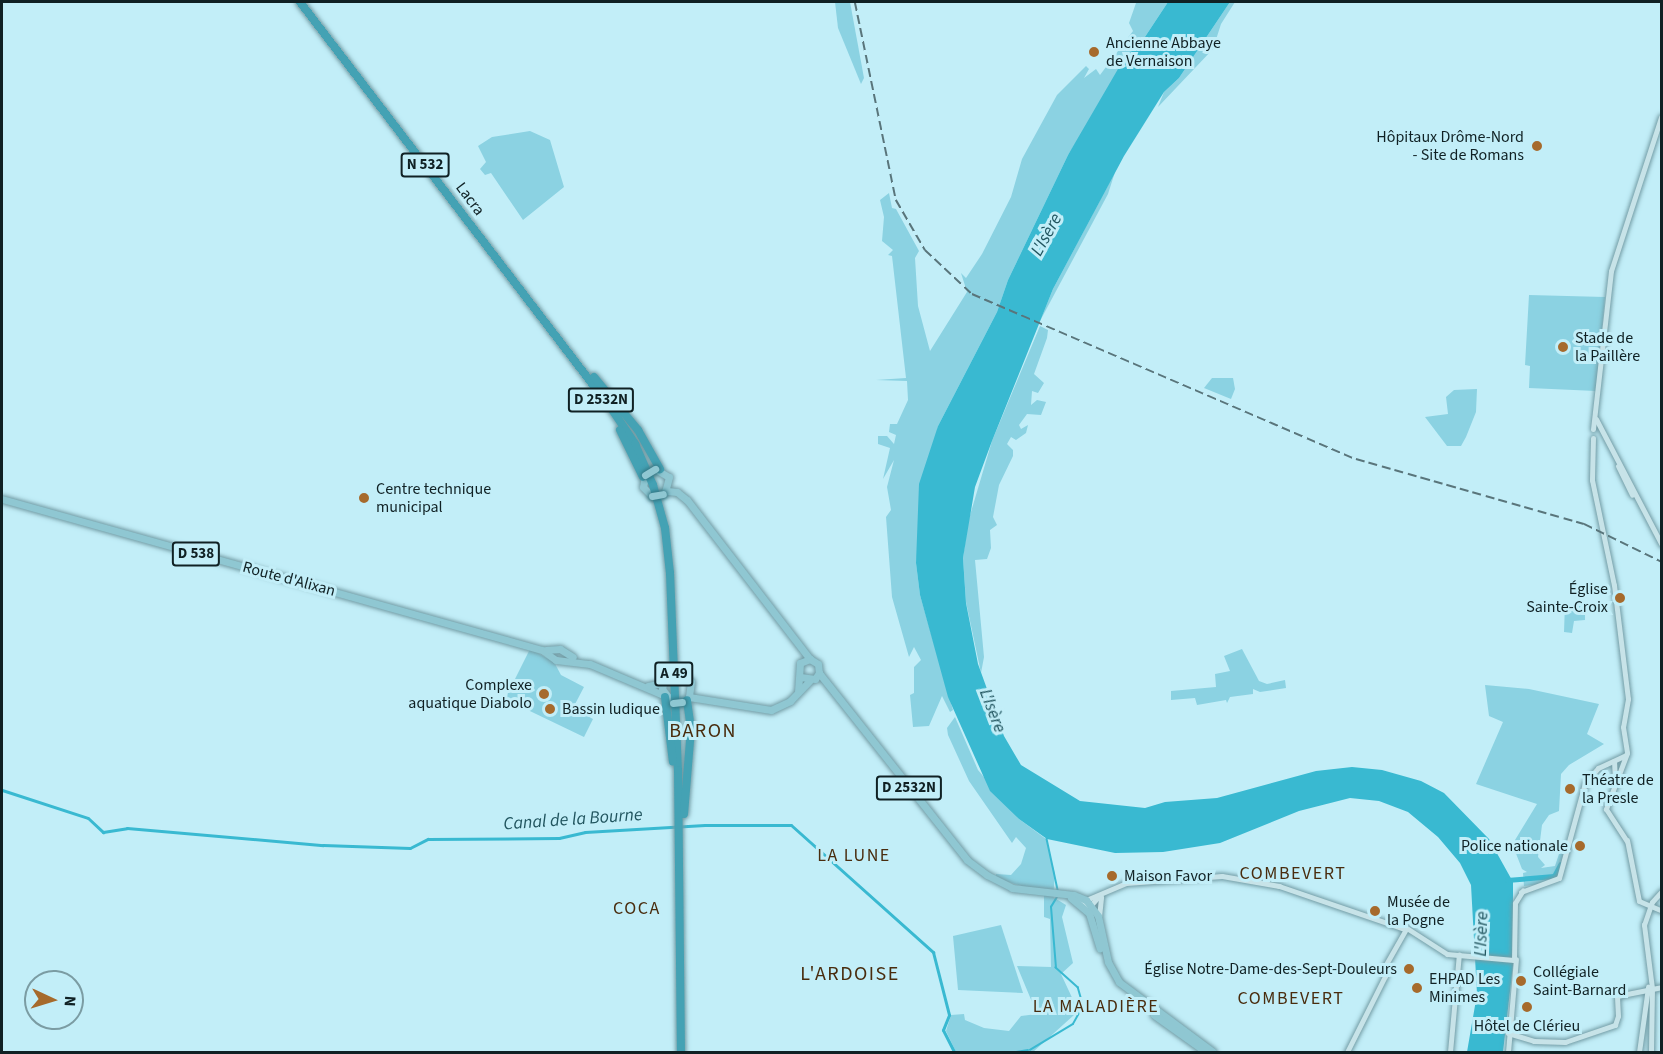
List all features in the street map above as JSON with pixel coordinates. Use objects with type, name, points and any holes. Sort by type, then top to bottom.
[{"type":"highway","name":"Lacra","points":[[300,2],[550,329]]},
{"type":"highway","name":"N 532","points":[[304,2],[570,349]]},
{"type":"highway","name":"D 2532N","points":[[550,329],[613,417],[644,476]]},
{"type":"highway","name":"A 49","points":[[550,329],[628,433],[647,468],[661,510],[670,562],[679,808],[683,1053]]},
{"type":"highway","name":"D 2532N","points":[[570,349],[634,425],[657,469]]},
{"type":"highway","name":"A 49","points":[[570,349],[637,440],[657,484],[667,518],[675,587],[683,832],[683,1053]]},
{"type":"highway","points":[[667,698],[679,808]]},
{"type":"highway","points":[[683,832],[691,729],[686,699]]},
{"type":"main road","points":[[1661,116],[1638,180],[1609,282],[1596,428],[1599,439],[1611,451],[1662,545]]},
{"type":"main road","points":[[1618,246],[1661,116]]},
{"type":"main road","points":[[1596,428],[1605,430],[1592,447],[1592,480],[1614,590],[1627,690],[1623,727],[1627,753],[1617,765],[1609,801],[1609,815],[1627,841],[1642,901],[1651,908],[1662,911]]},
{"type":"main road","points":[[708,527],[680,494],[665,493],[652,496],[644,489],[644,476],[657,469],[685,495],[810,659],[818,664],[819,673],[787,704],[768,711],[717,699],[667,698],[662,683],[672,673],[681,673],[692,686],[717,699]]},
{"type":"main road","points":[[665,493],[670,483]]},
{"type":"main road","name":"Route d'Alixan","points":[[2,499],[597,666],[667,698]]},
{"type":"main road","points":[[778,618],[800,653],[798,692]]},
{"type":"main road","name":"Route d'Alixan","points":[[563,656],[641,685],[654,687],[662,683]]},
{"type":"main road","points":[[801,662],[810,659]]},
{"type":"main road","name":"D 2532N","points":[[819,673],[967,860],[1000,883],[1088,903]]},
{"type":"main road","points":[[800,676],[811,681]]},
{"type":"main road","name":"D 2532N","points":[[811,681],[844,705]]},
{"type":"main road","points":[[686,699],[692,686]]},
{"type":"main road","points":[[1508,1052],[1515,961],[1516,899],[1526,889],[1560,875],[1585,783],[1600,767],[1617,765]]},
{"type":"main road","points":[[1088,903],[1114,886],[1222,876],[1279,886],[1375,916],[1445,953],[1515,961]]},
{"type":"main road","points":[[1088,903],[1114,886]]},
{"type":"main road","points":[[1651,1053],[1649,988],[1641,924],[1660,892]]},
{"type":"main road","points":[[1102,893],[1099,919],[1108,962],[1119,982],[1213,1053]]},
{"type":"main road","name":"D 2532N","points":[[1060,895],[1088,903]]},
{"type":"main road","points":[[1075,900],[1091,917],[1114,982],[1206,1053]]},
{"type":"main road","points":[[1088,903],[1099,919]]},
{"type":"main road","points":[[1347,1053],[1404,930]]},
{"type":"main road","points":[[1449,1052],[1459,954]]},
{"type":"main road","points":[[1509,1036],[1558,1044],[1615,1025],[1618,1016],[1617,996],[1662,987]]},
{"type":"main road","points":[[1639,1053],[1649,988]]},
{"type":"shaded area","points":[[835,2],[850,2],[864,78],[861,84],[838,28]]},
{"type":"shaded area","points":[[1168,2],[1137,49],[1127,53],[1131,56],[1068,155],[1008,280],[997,312],[938,426],[916,563],[920,595],[953,710],[950,712],[942,696],[929,726],[913,727],[910,695],[914,693],[914,667],[921,660],[914,647],[909,657],[892,597],[886,517],[891,510],[887,487],[894,460],[883,479],[890,448],[878,444],[878,436],[887,436],[894,444],[896,435],[889,432],[890,424],[897,424],[908,400],[907,381],[876,380],[906,378],[892,256],[888,255],[893,250],[882,241],[884,217],[880,200],[889,193],[892,208],[896,209],[919,251],[915,258],[918,306],[930,351],[967,292],[961,273],[966,278],[982,254],[1011,197],[1022,159],[1057,95],[1086,66],[1089,69],[1084,78],[1096,69],[1100,75],[1133,31],[1129,23],[1136,3]]},
{"type":"shaded area","points":[[1230,2],[1235,2],[1221,24],[1213,49],[1158,107],[1164,92],[1179,78]]},
{"type":"shaded area","points":[[530,131],[550,140],[564,187],[523,220],[491,173],[485,175],[480,169],[486,162],[478,146],[492,137]]},
{"type":"shaded area","points":[[1115,172],[1108,194],[1040,321],[1053,289]]},
{"type":"shaded area","name":"Stade de la Paillère","points":[[1529,295],[1605,297],[1596,391],[1529,388],[1530,366],[1525,365]]},
{"type":"shaded area","points":[[1040,326],[1048,330],[1047,338],[1034,374],[1044,383],[1038,393],[1032,391],[1031,405],[1037,400],[1046,402],[1041,415],[1027,414],[1019,425],[1021,429],[1028,425],[1026,433],[1016,440],[1011,437],[1007,444],[1013,450],[1013,456],[999,485],[993,517],[997,525],[990,530],[991,548],[987,559],[975,560],[984,657],[981,673],[966,602],[963,558],[968,522],[992,441]]},
{"type":"shaded area","points":[[1212,378],[1233,378],[1235,389],[1231,399],[1204,388]]},
{"type":"shaded area","points":[[1477,389],[1476,412],[1466,437],[1461,446],[1447,446],[1425,417],[1448,414],[1446,397],[1454,390]]},
{"type":"shaded area","points":[[1565,603],[1585,607],[1585,620],[1574,621],[1572,633],[1564,632]]},
{"type":"shaded area","name":"Complexe aquatique Diabolo","points":[[530,649],[554,662],[561,675],[584,687],[573,708],[593,719],[584,737],[505,699]]},
{"type":"shaded area","points":[[1242,649],[1259,681],[1267,684],[1285,680],[1286,688],[1260,692],[1253,689],[1253,694],[1230,697],[1227,703],[1226,700],[1197,705],[1195,698],[1171,700],[1171,691],[1216,687],[1215,674],[1230,671],[1224,656]]},
{"type":"shaded area","points":[[1485,685],[1529,689],[1599,704],[1587,734],[1604,744],[1569,765],[1561,774],[1559,811],[1549,815],[1542,825],[1538,857],[1545,865],[1541,868],[1555,866],[1560,851],[1566,853],[1557,877],[1541,884],[1524,886],[1523,873],[1527,872],[1522,869],[1515,851],[1515,840],[1537,804],[1476,784],[1503,722],[1489,716]]},
{"type":"shaded area","points":[[955,717],[978,770],[1019,819],[1046,839],[1055,874],[1053,897],[1066,905],[1062,917],[1073,963],[1061,974],[1075,1004],[1074,1015],[1033,1052],[956,1052],[946,1031],[951,1015],[964,1014],[965,1020],[984,1028],[1009,1031],[1021,1016],[1037,1014],[1017,966],[1051,967],[1050,919],[1044,917],[1044,893],[996,878],[996,874],[1011,875],[1021,864],[1026,848],[1016,837],[1012,843],[969,781],[948,735],[947,728]]},
{"type":"shaded area","points":[[1001,925],[1023,993],[958,990],[953,936]]},
{"type":"water","name":"L'Isère","points":[[1168,2],[1230,2],[1179,78],[1164,92],[1124,156],[1053,289],[992,441],[975,487],[963,558],[966,603],[978,664],[1004,736],[1021,765],[1080,801],[1145,808],[1165,802],[1217,798],[1316,771],[1352,767],[1382,770],[1421,781],[1444,793],[1489,839],[1513,882],[1513,965],[1503,1052],[1467,1052],[1477,994],[1471,885],[1460,863],[1438,837],[1408,812],[1379,801],[1350,798],[1299,811],[1220,843],[1163,852],[1115,853],[1047,839],[1019,819],[990,791],[948,697],[920,595],[916,563],[919,484],[938,426],[997,312],[1008,280],[1068,155],[1118,69],[1130,56],[1127,53],[1137,49]]},
{"type":"waterway","name":"Canal de la Bourne","points":[[2,790],[88,818],[103,832],[127,828],[323,845],[410,848],[428,839],[559,838],[585,832],[705,825],[791,825],[933,952],[949,1015],[943,1030],[954,1052]]},
{"type":"waterway","points":[[1047,839],[1058,890]]},
{"type":"waterway","points":[[1507,880],[1554,876],[1560,865]]},
{"type":"waterway","points":[[1030,1050],[1073,1024],[1083,1006],[1078,988],[1056,968],[1051,907],[1057,897]]},
{"type":"waterway","points":[[1016,1052],[1028,1050]]},
{"type":"railway","points":[[855,2],[896,200],[925,250],[972,294],[1356,459],[1584,524],[1662,562]]},
{"type":"place","name":"Ancienne Abbaye de Vernaison","points":[[1094,52]]},
{"type":"place","name":"Hôpitaux Drôme-Nord - Site de Romans","points":[[1537,146]]},
{"type":"place","name":"Stade de la Paillère","points":[[1563,347]]},
{"type":"place","name":"Centre technique municipal","points":[[364,498]]},
{"type":"place","name":"Église Sainte-Croix","points":[[1620,598]]},
{"type":"place","name":"Complexe aquatique Diabolo","points":[[544,694]]},
{"type":"place","name":"Bassin ludique","points":[[550,709]]},
{"type":"place","name":"Théatre de la Presle","points":[[1570,789]]},
{"type":"place","name":"Police nationale","points":[[1580,846]]},
{"type":"place","name":"Maison Favor","points":[[1112,876]]},
{"type":"place","name":"Musée de la Pogne","points":[[1375,911]]},
{"type":"place","name":"Église Notre-Dame-des-Sept-Douleurs","points":[[1409,969]]},
{"type":"place","name":"Collégiale Saint-Barnard","points":[[1521,981]]},
{"type":"place","name":"EHPAD Les Minimes","points":[[1417,988]]},
{"type":"place","name":"Hôtel de Clérieu","points":[[1527,1007]]},
{"type":"district","name":"BARON","points":[[703,731]]},
{"type":"district","name":"LA LUNE","points":[[854,856]]},
{"type":"district","name":"COMBEVERT","points":[[1293,874]]},
{"type":"district","name":"COCA","points":[[637,909]]},
{"type":"district","name":"L'ARDOISE","points":[[850,974]]},
{"type":"district","name":"COMBEVERT","points":[[1291,999]]},
{"type":"district","name":"LA MALADIÈRE","points":[[1096,1007]]}]
